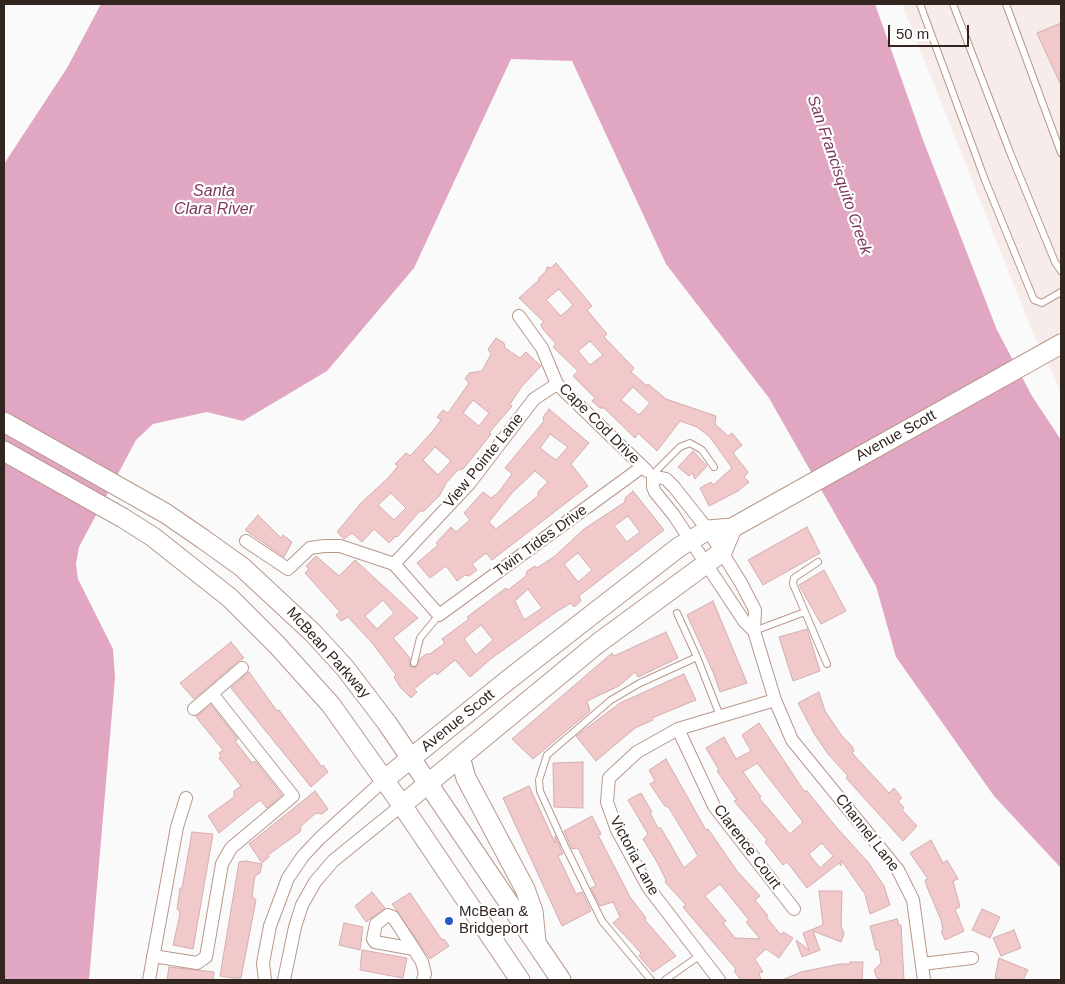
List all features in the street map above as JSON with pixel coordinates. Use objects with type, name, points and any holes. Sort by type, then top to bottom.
[{"type":"main road","name":"Avenue Scott","points":[[384,780],[584,620],[690,541],[708,530],[732,528],[1061,344]]},
{"type":"main road","name":"McBean Parkway","points":[[4,422],[135,496],[211,544],[278,598],[345,668],[372,702],[561,980]]},
{"type":"main road","points":[[4,451],[153,537],[230,598],[277,645],[330,705],[402,805],[520,980]]},
{"type":"main road","points":[[722,552],[732,528]]},
{"type":"main road","name":"Avenue Scott","points":[[402,805],[597,644],[722,552]]},
{"type":"main road","points":[[460,756],[466,778],[525,889],[533,911],[536,943]]},
{"type":"street","name":"Cape Cod Drive","points":[[519,316],[542,348],[557,384],[649,473],[668,481],[708,530],[755,610],[754,631]]},
{"type":"street","name":"View Pointe Lane","points":[[394,564],[469,484],[534,399],[557,384]]},
{"type":"street","name":"Cape Cod Drive","points":[[649,473],[655,492],[690,541]]},
{"type":"street","name":"Twin Tides Drive","points":[[439,615],[649,473]]},
{"type":"street","points":[[246,541],[288,570],[310,548],[324,546],[340,546],[394,564],[439,615]]},
{"type":"street","points":[[690,541],[744,621],[754,631]]},
{"type":"street","name":"Channel Lane","points":[[754,631],[775,700],[792,740],[898,870],[913,900],[924,980]]},
{"type":"street","points":[[194,709],[213,695],[242,668]]},
{"type":"street","points":[[153,956],[197,963],[206,957],[222,864],[231,848],[293,796],[213,695]]},
{"type":"street","name":"Victoria Lane","points":[[719,980],[648,887],[617,830],[608,802],[609,778],[637,752],[678,729],[775,700]]},
{"type":"street","name":"Clarence Court","points":[[678,729],[714,806],[794,909]]},
{"type":"street","name":"Avenue Scott","points":[[264,980],[263,963],[270,926],[288,878],[303,856],[320,838],[384,780]]},
{"type":"street","points":[[150,980],[177,827],[186,798]]},
{"type":"street","name":"Avenue Scott","points":[[283,980],[302,905],[315,882],[339,856],[402,805]]},
{"type":"street","points":[[414,949],[422,962],[423,980]]},
{"type":"street","points":[[922,964],[972,958]]},
{"type":"street","points":[[272,980],[283,980]]},
{"type":"lane","points":[[920,4],[985,180],[1034,300],[1042,303],[1061,292]]},
{"type":"lane","points":[[954,4],[1010,155],[1055,262],[1061,271]]},
{"type":"lane","points":[[1006,4],[1061,153]]},
{"type":"lane","points":[[649,473],[680,447],[690,443],[702,450],[714,467]]},
{"type":"lane","points":[[818,562],[794,578],[793,584],[828,664]]},
{"type":"lane","points":[[677,612],[720,716]]},
{"type":"lane","points":[[754,631],[805,612]]},
{"type":"lane","points":[[414,663],[420,638],[439,615]]},
{"type":"lane","points":[[651,980],[602,920],[540,792],[539,780],[547,755],[612,700],[640,683],[697,658]]},
{"type":"lane","points":[[665,980],[700,956]]},
{"type":"shaded area","points":[[902,4],[1061,4],[1061,392],[1032,331]]},
{"type":"water","name":"Santa Clara River","points":[[101,4],[875,4],[923,140],[997,330],[1032,396],[1061,440],[1061,868],[994,796],[896,657],[876,586],[769,398],[666,264],[572,61],[511,59],[414,268],[327,371],[243,421],[207,412],[153,424],[136,440],[79,547],[76,564],[78,579],[113,649],[115,678],[89,980],[4,980],[4,164],[67,68]]},
{"type":"building","points":[[1061,23],[1061,85],[1037,33]]},
{"type":"building","points":[[556,263],[592,306],[587,310],[607,334],[604,337],[634,368],[631,372],[666,399],[716,416],[715,424],[728,436],[732,433],[742,445],[733,453],[748,472],[744,477],[749,482],[738,491],[709,506],[700,488],[711,482],[713,485],[732,468],[710,437],[697,427],[680,421],[657,451],[638,433],[635,438],[604,408],[600,408],[592,401],[595,398],[573,376],[578,371],[553,347],[556,344],[542,328],[541,324],[544,322],[519,298],[539,280],[547,267],[551,268]],"holes":[[[559,289],[573,305],[561,316],[546,300]],[[590,341],[603,355],[590,365],[578,351]],[[633,387],[650,403],[639,415],[621,400]]]},
{"type":"building","points":[[496,338],[504,343],[505,348],[520,358],[526,352],[541,366],[522,386],[510,404],[512,406],[489,433],[491,434],[463,469],[458,470],[446,483],[440,495],[424,511],[420,511],[397,537],[389,543],[374,529],[362,542],[352,533],[344,539],[337,532],[361,503],[388,478],[398,466],[395,464],[406,453],[410,456],[432,432],[441,420],[437,417],[443,410],[448,413],[469,383],[465,379],[469,373],[482,371],[491,354],[488,349]],"holes":[[[473,400],[489,413],[479,426],[463,413]],[[435,447],[451,461],[438,475],[423,460]],[[391,493],[406,508],[394,520],[378,505]]]},
{"type":"building","points":[[549,409],[589,443],[571,464],[588,486],[492,560],[486,553],[472,564],[477,570],[469,576],[465,575],[457,581],[446,566],[430,578],[417,563],[438,545],[436,543],[451,527],[456,532],[470,520],[464,513],[483,492],[491,498],[498,493],[512,474],[505,468],[544,421],[543,417]],"holes":[[[550,434],[568,447],[556,460],[540,448]],[[535,471],[548,482],[538,492],[538,496],[496,529],[489,522],[512,493]]]},
{"type":"building","points":[[693,451],[707,466],[695,479],[692,473],[689,476],[678,467]]},
{"type":"building","points":[[633,491],[664,530],[579,596],[581,601],[574,607],[571,603],[556,612],[492,658],[470,677],[455,660],[437,675],[435,672],[414,689],[417,692],[411,698],[400,687],[394,677],[396,675],[373,644],[348,617],[341,621],[336,615],[340,612],[305,573],[309,569],[306,566],[316,556],[339,576],[355,560],[418,618],[393,638],[410,658],[410,666],[415,668],[420,659],[426,654],[430,654],[445,643],[442,639],[469,619],[467,617],[506,588],[508,590],[526,576],[527,571],[535,566],[537,568],[555,556],[584,529],[625,502],[625,498]],"holes":[[[628,516],[640,532],[627,542],[614,526]],[[578,553],[592,570],[578,582],[564,564]],[[528,589],[542,608],[524,620],[515,601]],[[383,600],[394,613],[377,629],[365,616]],[[481,625],[493,640],[476,655],[464,639]]]},
{"type":"building","points":[[258,515],[281,538],[283,535],[292,542],[284,557],[245,530]]},
{"type":"building","points":[[807,527],[820,553],[763,585],[748,560]]},
{"type":"building","points":[[824,570],[846,611],[821,624],[799,585]]},
{"type":"building","points":[[713,601],[747,683],[720,692],[687,615]]},
{"type":"building","points":[[807,629],[820,671],[793,681],[779,637]]},
{"type":"building","points":[[666,632],[678,658],[638,677],[635,672],[619,686],[587,701],[590,711],[533,759],[512,739],[612,653],[614,656]]},
{"type":"building","points":[[231,642],[244,658],[194,699],[180,683]]},
{"type":"building","points":[[249,672],[277,711],[279,710],[322,767],[323,765],[328,772],[311,787],[231,688]]},
{"type":"building","points":[[684,674],[696,700],[652,718],[653,720],[635,728],[596,761],[576,736],[620,703]]},
{"type":"building","points":[[819,692],[825,711],[842,736],[852,746],[854,751],[852,753],[889,793],[894,788],[902,798],[898,801],[904,808],[902,810],[917,826],[903,841],[846,778],[848,776],[828,754],[815,735],[798,703]]},
{"type":"building","points":[[211,705],[238,739],[235,741],[252,763],[255,761],[282,795],[267,808],[260,800],[219,833],[208,816],[234,797],[234,791],[241,786],[219,758],[221,756],[219,753],[223,750],[196,717]]},
{"type":"building","points":[[759,723],[804,791],[807,791],[868,862],[884,886],[890,905],[870,914],[865,894],[841,860],[841,866],[839,863],[807,888],[787,862],[783,865],[765,842],[767,840],[734,801],[737,800],[717,771],[719,770],[706,748],[724,737],[736,759],[751,751],[742,735]],"holes":[[[757,763],[803,822],[790,834],[759,798],[761,797],[743,772]],[[822,843],[833,856],[820,868],[809,854]]]},
{"type":"building","points":[[666,759],[706,830],[708,829],[737,871],[760,896],[755,900],[768,916],[766,917],[781,935],[783,932],[793,938],[779,958],[766,949],[755,959],[763,972],[759,973],[761,980],[741,980],[734,971],[736,969],[687,912],[683,907],[686,905],[665,882],[666,880],[657,862],[643,839],[648,834],[628,800],[641,793],[652,812],[650,813],[658,828],[661,828],[684,868],[698,856],[669,808],[664,805],[650,784],[655,781],[649,770]],"holes":[[[720,884],[749,920],[746,922],[760,939],[735,938],[723,923],[726,921],[705,896]]]},
{"type":"building","points":[[583,762],[583,808],[554,807],[553,763]]},
{"type":"building","points":[[529,786],[555,843],[555,836],[563,854],[558,856],[576,894],[582,892],[591,911],[562,926],[503,798]]},
{"type":"building","points":[[315,791],[328,809],[322,814],[316,813],[301,826],[300,832],[268,855],[269,857],[262,863],[249,844]]},
{"type":"building","points":[[592,816],[601,834],[598,835],[630,897],[646,918],[645,920],[676,956],[653,972],[639,956],[641,953],[613,923],[620,917],[613,902],[600,906],[591,888],[596,886],[578,848],[572,849],[564,831]]},
{"type":"building","points":[[192,832],[213,834],[193,949],[173,945],[180,914],[177,909],[180,888],[182,888]]},
{"type":"building","points":[[931,840],[943,863],[947,860],[958,879],[953,881],[960,907],[955,909],[964,931],[945,940],[941,931],[943,930],[941,920],[925,880],[928,879],[910,853]]},
{"type":"building","points":[[246,861],[262,864],[260,873],[255,876],[252,896],[256,900],[241,978],[220,976],[239,862]]},
{"type":"building","points":[[819,891],[842,891],[841,926],[844,934],[841,942],[813,931],[820,950],[802,957],[796,940],[809,950],[803,933],[823,925]]},
{"type":"building","points":[[372,892],[385,908],[366,922],[355,906]]},
{"type":"building","points":[[410,893],[442,940],[444,939],[449,946],[430,959],[392,904]]},
{"type":"building","points":[[982,909],[1000,917],[990,938],[972,930]]},
{"type":"building","points":[[897,919],[899,925],[901,925],[904,980],[884,980],[877,978],[874,970],[881,963],[879,950],[876,950],[870,926]]},
{"type":"building","points":[[344,923],[363,927],[360,950],[339,945]]},
{"type":"building","points":[[1014,930],[1021,948],[1001,956],[993,938]]},
{"type":"building","points":[[362,950],[407,958],[403,978],[360,970]]},
{"type":"building","points":[[999,958],[1028,970],[1023,980],[1001,980],[995,978]]},
{"type":"building","points":[[850,962],[863,962],[862,980],[782,980],[801,972],[840,964],[850,964]]},
{"type":"building","points":[[169,967],[214,972],[213,980],[167,980]]},
{"type":"place","name":"McBean & Bridgeport","points":[[449,921]]},
{"type":"water label","name":"San Francisquito Creek","points":[[839,175]]}]
